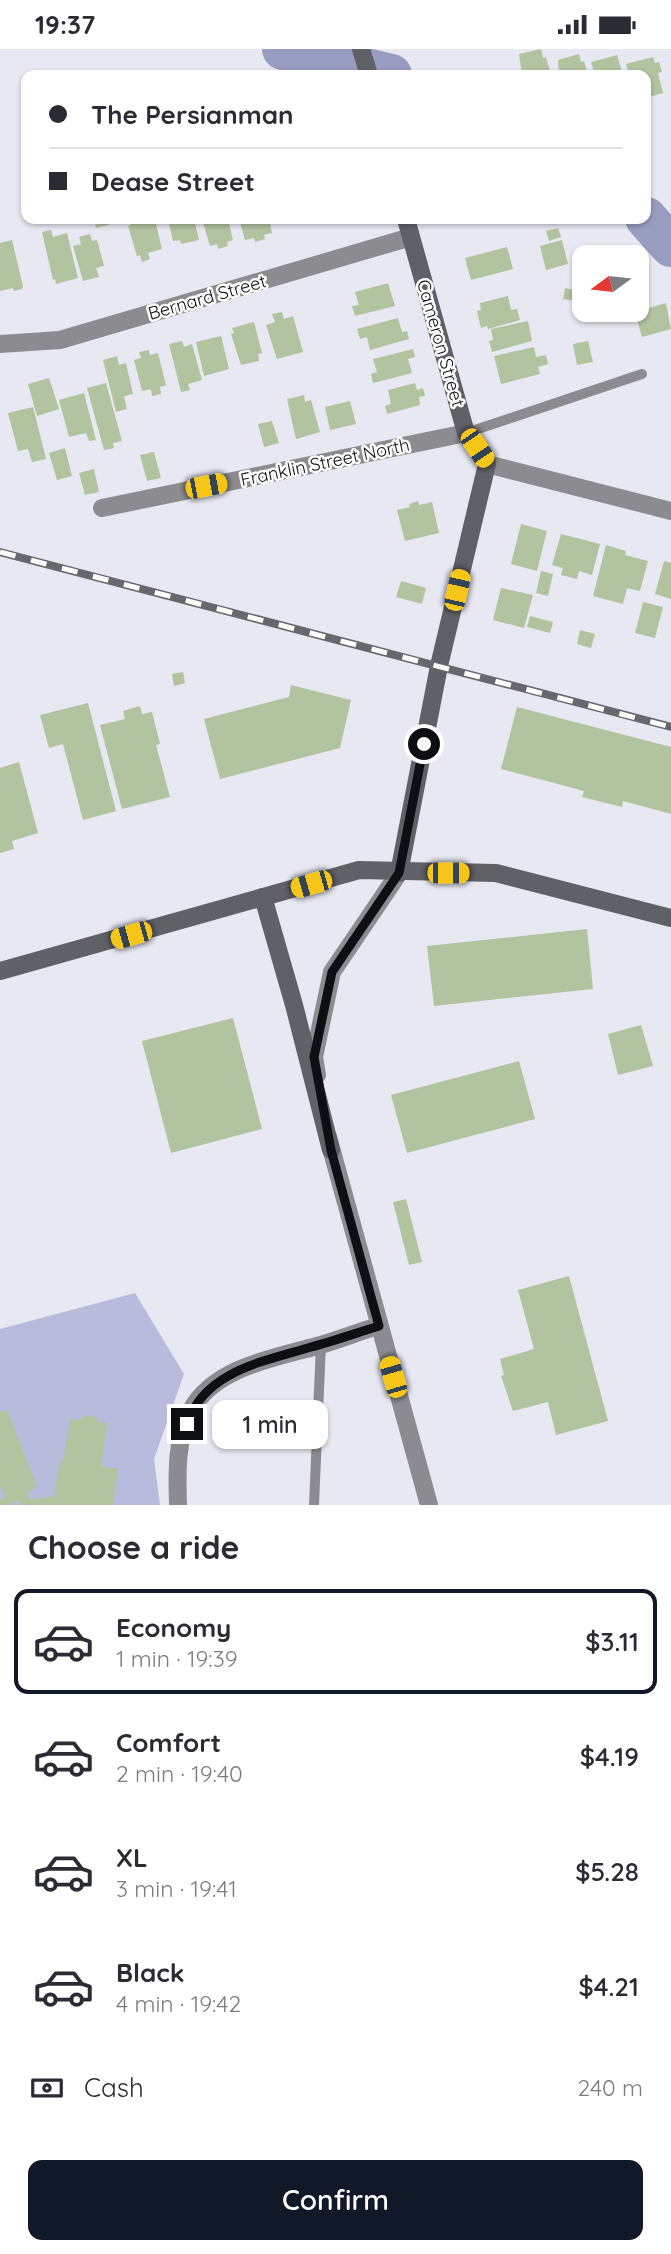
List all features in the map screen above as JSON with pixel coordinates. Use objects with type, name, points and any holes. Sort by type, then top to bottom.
[{"type":"main road","points":[[362,49],[368,70]]},
{"type":"main road","name":"Cameron Street","points":[[407,224],[466,433],[487,464]]},
{"type":"main road","points":[[399,873],[439,666],[487,464]]},
{"type":"main road","points":[[0,971],[359,870],[399,873],[496,873],[671,918]]},
{"type":"main road","points":[[263,897],[331,1150]]},
{"type":"street","name":"Bernard Street","points":[[0,344],[60,340],[411,237]]},
{"type":"street","name":"Franklin Street North","points":[[102,508],[466,433]]},
{"type":"street","points":[[487,464],[671,511]]},
{"type":"street","points":[[399,873],[332,972],[314,1057],[331,1150],[429,1505]]},
{"type":"street","points":[[178,1505],[177,1462],[183,1437],[191,1410],[205,1393],[223,1378],[246,1367],[379,1326]]},
{"type":"lane","points":[[466,433],[642,374]]},
{"type":"lane","points":[[314,1505],[321,1345]]},
{"type":"shaded area","points":[[135,1293],[184,1374],[154,1459],[160,1505],[0,1505],[0,1329]]},
{"type":"building","points":[[541,49],[550,70],[521,70],[519,54]]},
{"type":"building","points":[[579,54],[587,70],[559,70],[558,60]]},
{"type":"building","points":[[617,55],[622,70],[593,70],[591,62]]},
{"type":"building","points":[[653,57],[655,63],[659,62],[662,72],[658,73],[663,93],[651,96],[651,70],[628,70],[626,64]]},
{"type":"building","points":[[95,224],[111,224],[96,228]]},
{"type":"building","points":[[156,224],[162,249],[148,253],[150,259],[142,262],[140,255],[137,256],[128,226]]},
{"type":"building","points":[[169,224],[195,224],[199,240],[181,244],[180,240],[173,241]]},
{"type":"building","points":[[203,224],[229,224],[233,240],[227,242],[228,246],[218,249],[217,244],[210,246]]},
{"type":"building","points":[[240,224],[270,224],[272,233],[264,235],[265,239],[255,242],[254,238],[245,240]]},
{"type":"building","points":[[558,228],[561,237],[549,241],[546,231]]},
{"type":"building","points":[[51,230],[53,237],[67,233],[78,278],[56,284],[55,279],[53,280],[42,232]]},
{"type":"building","points":[[90,234],[92,241],[97,240],[104,266],[96,268],[99,277],[83,281],[73,246],[81,244],[79,237]]},
{"type":"building","points":[[12,240],[23,286],[22,289],[14,291],[13,288],[0,291],[0,243]]},
{"type":"building","points":[[562,240],[568,264],[546,270],[540,246]]},
{"type":"building","points":[[507,247],[513,269],[471,280],[465,258]]},
{"type":"building","points":[[388,283],[395,306],[355,316],[352,306],[359,305],[355,292]]},
{"type":"building","points":[[565,288],[572,290],[572,300],[563,299]]},
{"type":"building","points":[[508,296],[511,310],[517,309],[520,320],[488,329],[487,326],[481,328],[477,311],[481,310],[480,303]]},
{"type":"building","points":[[666,303],[671,329],[642,337],[638,322],[649,322],[649,308]]},
{"type":"building","points":[[282,312],[284,319],[293,316],[303,352],[277,359],[266,325],[275,322],[272,314]]},
{"type":"building","points":[[398,318],[402,332],[407,331],[409,339],[370,350],[367,337],[360,339],[357,329]]},
{"type":"building","points":[[528,321],[532,341],[492,352],[489,341],[493,340],[491,329]]},
{"type":"building","points":[[254,322],[262,353],[258,354],[259,361],[241,365],[231,334],[234,333],[232,328]]},
{"type":"building","points":[[221,336],[229,369],[204,376],[196,342]]},
{"type":"building","points":[[182,341],[184,347],[192,344],[202,380],[188,384],[190,390],[181,392],[169,344]]},
{"type":"building","points":[[588,341],[593,362],[577,365],[573,344]]},
{"type":"building","points":[[534,347],[536,357],[546,355],[548,364],[538,367],[540,374],[501,384],[494,356]]},
{"type":"building","points":[[413,349],[415,357],[408,359],[412,373],[373,383],[371,374],[377,372],[373,359]]},
{"type":"building","points":[[149,350],[150,355],[158,353],[166,385],[160,387],[161,394],[152,396],[151,389],[142,391],[134,360],[141,358],[139,352]]},
{"type":"building","points":[[117,356],[119,365],[126,363],[133,394],[124,396],[127,409],[116,412],[103,360]]},
{"type":"building","points":[[49,378],[59,409],[37,416],[28,384]]},
{"type":"building","points":[[106,383],[122,441],[113,443],[114,448],[104,450],[87,388]]},
{"type":"building","points":[[415,383],[417,390],[423,388],[425,396],[419,397],[420,405],[387,414],[385,406],[391,404],[388,390]]},
{"type":"building","points":[[84,393],[96,440],[89,441],[86,433],[69,437],[59,400]]},
{"type":"building","points":[[304,395],[305,402],[311,400],[320,432],[296,439],[287,399]]},
{"type":"building","points":[[350,401],[356,424],[330,430],[325,407]]},
{"type":"building","points":[[33,407],[46,459],[32,462],[28,449],[18,451],[8,413]]},
{"type":"building","points":[[272,421],[279,443],[264,447],[258,424]]},
{"type":"building","points":[[65,448],[72,476],[57,480],[49,453]]},
{"type":"building","points":[[154,452],[161,478],[147,481],[140,455]]},
{"type":"building","points":[[94,469],[99,492],[85,495],[79,473]]},
{"type":"building","points":[[418,501],[419,505],[432,502],[439,533],[405,541],[397,510],[410,507],[409,504]]},
{"type":"building","points":[[521,524],[547,531],[537,571],[511,564]]},
{"type":"building","points":[[561,534],[600,544],[592,575],[579,571],[577,579],[561,575],[563,568],[552,565]]},
{"type":"building","points":[[606,545],[626,551],[625,555],[648,561],[640,591],[627,588],[623,604],[593,596]]},
{"type":"building","points":[[664,561],[671,563],[671,599],[655,594]]},
{"type":"building","points":[[541,571],[553,574],[548,596],[536,593]]},
{"type":"building","points":[[401,581],[426,588],[422,604],[396,597]]},
{"type":"building","points":[[501,588],[533,595],[524,628],[493,620]]},
{"type":"building","points":[[643,602],[663,607],[655,638],[635,633]]},
{"type":"building","points":[[530,616],[553,622],[550,633],[527,627]]},
{"type":"building","points":[[580,630],[595,634],[591,648],[577,644]]},
{"type":"building","points":[[183,672],[185,683],[174,686],[172,674]]},
{"type":"building","points":[[291,685],[351,700],[340,748],[220,779],[204,719],[289,697]]},
{"type":"building","points":[[88,703],[116,811],[83,820],[63,744],[49,748],[40,715]]},
{"type":"building","points":[[140,706],[142,714],[152,712],[160,744],[156,745],[170,797],[122,809],[100,725],[125,719],[123,711]]},
{"type":"building","points":[[517,707],[671,747],[671,814],[623,801],[622,807],[582,797],[584,791],[501,769]]},
{"type":"building","points":[[19,762],[38,833],[12,841],[14,849],[0,853],[0,768]]},
{"type":"building","points":[[587,929],[593,989],[434,1006],[427,946]]},
{"type":"building","points":[[233,1018],[262,1129],[171,1153],[142,1041]]},
{"type":"building","points":[[641,1025],[653,1066],[618,1075],[608,1034]]},
{"type":"building","points":[[519,1061],[535,1119],[407,1153],[391,1095]]},
{"type":"building","points":[[406,1199],[422,1262],[409,1265],[393,1202]]},
{"type":"building","points":[[569,1276],[608,1421],[556,1435],[548,1402],[513,1411],[501,1376],[504,1375],[500,1359],[534,1349],[518,1290]]},
{"type":"building","points":[[7,1410],[37,1487],[27,1492],[31,1500],[54,1496],[70,1419],[79,1420],[85,1415],[107,1423],[101,1466],[118,1469],[113,1505],[20,1505],[19,1501],[0,1505],[0,1499],[5,1498],[0,1485],[0,1412]]},
{"type":"waterway","points":[[283,49],[370,70]]},
{"type":"waterway","points":[[651,224],[671,246]]},
{"type":"railway","points":[[0,552],[671,727]]},
{"type":"route","points":[[187,1424],[191,1410],[205,1393],[223,1378],[246,1367],[379,1326],[331,1150],[314,1057],[332,972],[399,873],[424,744]]}]
